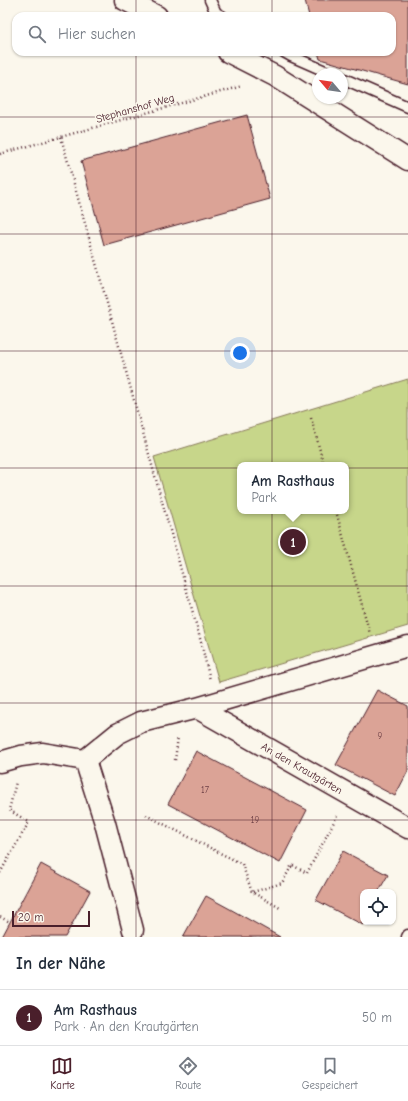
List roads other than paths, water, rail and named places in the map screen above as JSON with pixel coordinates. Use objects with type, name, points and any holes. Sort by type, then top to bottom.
[{"type":"street","points":[[125,0],[149,12]]},
{"type":"street","points":[[236,56],[275,76],[408,160]]},
{"type":"street","points":[[0,762],[21,756],[43,754],[85,760],[117,734],[141,722],[206,705],[408,646]]},
{"type":"street","name":"An den Krautgärten","points":[[206,705],[348,794],[408,828]]},
{"type":"street","points":[[85,760],[105,824],[134,930]]},
{"type":"lane","points":[[210,0],[216,12]]},
{"type":"lane","points":[[291,56],[318,68]]},
{"type":"lane","points":[[348,81],[408,107]]},
{"type":"place","name":"Am Rasthaus","points":[[293,542]]}]
